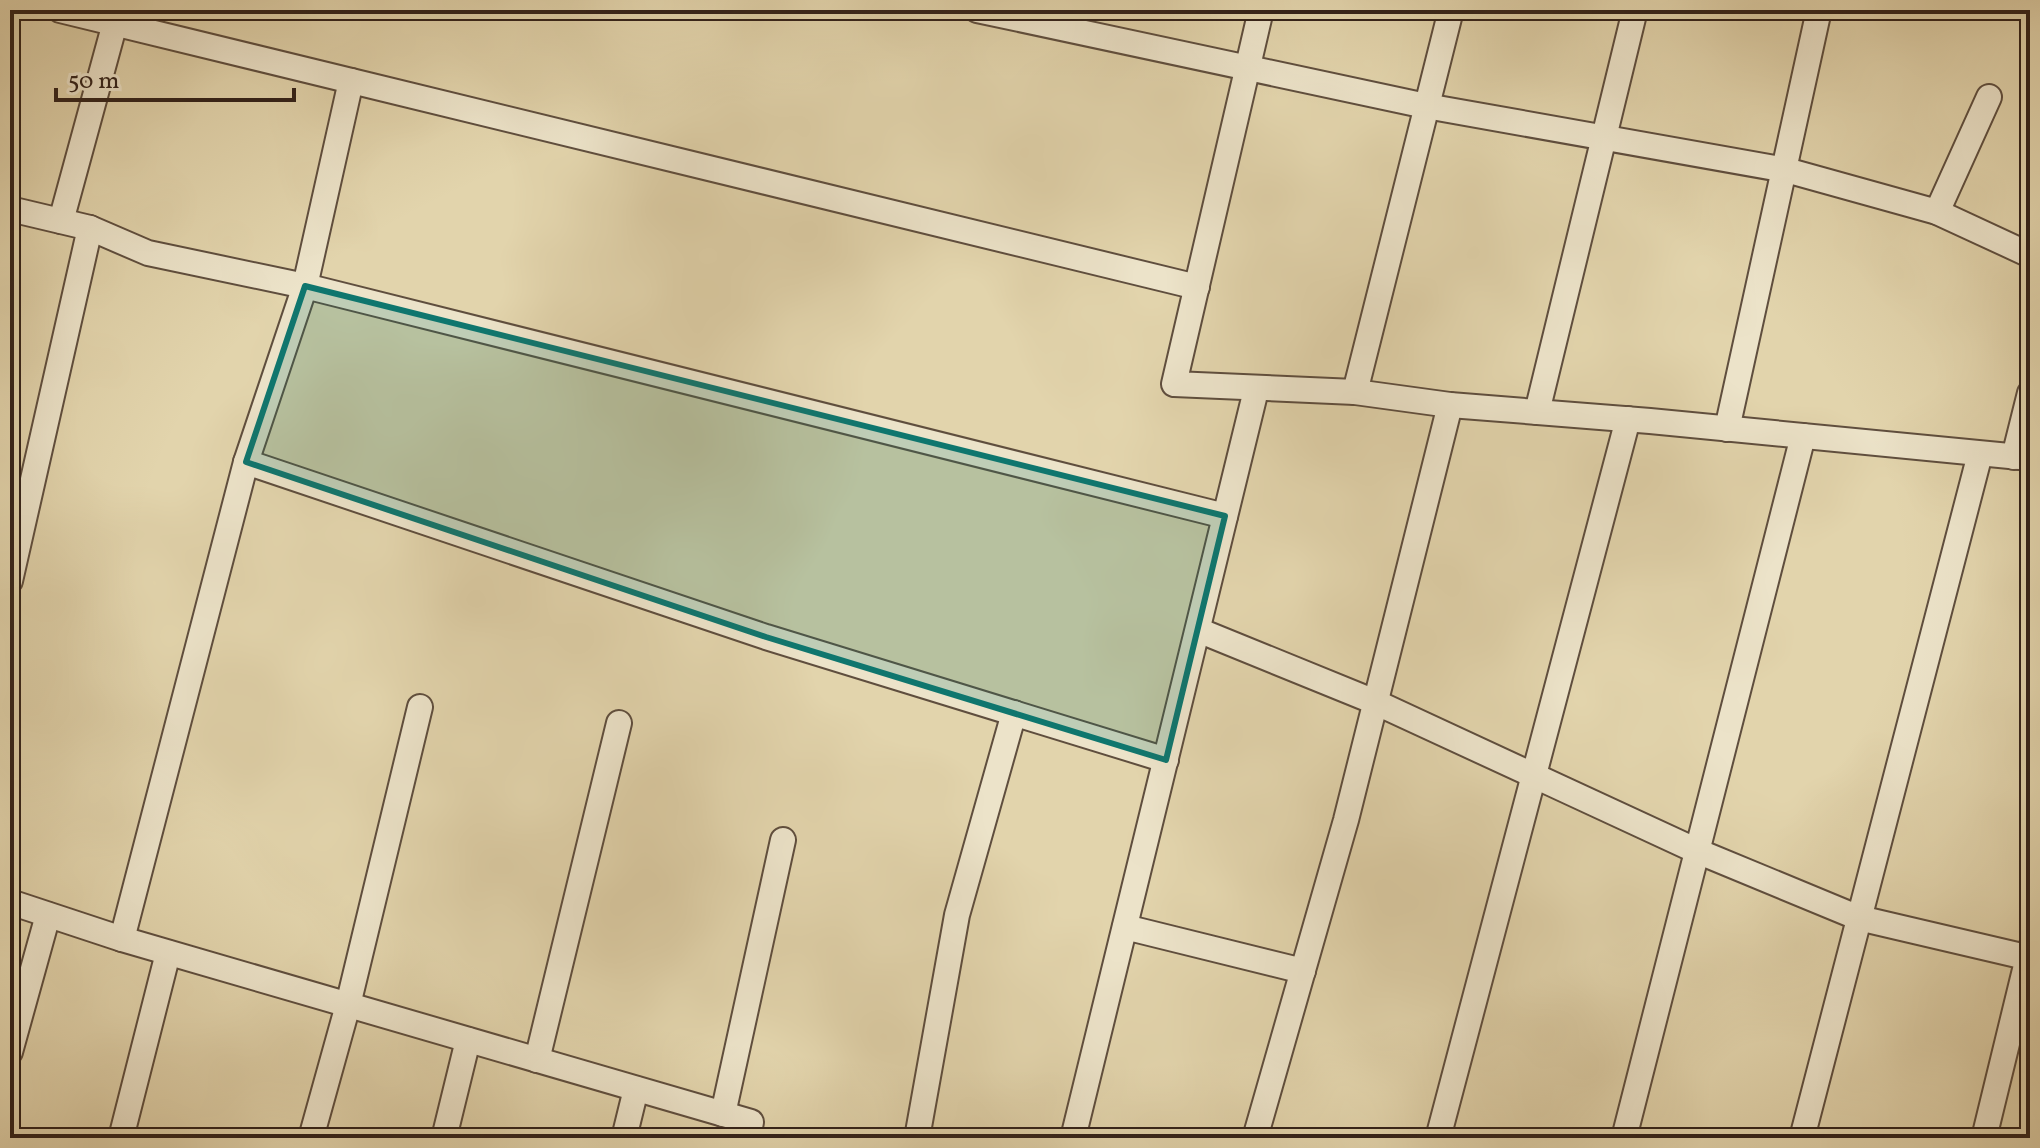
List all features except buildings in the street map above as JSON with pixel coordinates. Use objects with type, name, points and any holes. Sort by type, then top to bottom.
[{"type":"street","points":[[60,10],[1197,287]]},
{"type":"street","points":[[977,10],[1426,106],[1786,170],[1937,212],[2030,255]]},
{"type":"street","points":[[1261,10],[1174,384],[1355,392],[1450,405],[1628,419],[2022,458],[2030,393]]},
{"type":"street","points":[[1355,392],[1451,10]]},
{"type":"street","points":[[1537,412],[1635,10]]},
{"type":"street","points":[[1727,429],[1819,10]]},
{"type":"street","points":[[61,221],[115,23]]},
{"type":"street","points":[[122,939],[246,462],[305,286],[351,81]]},
{"type":"street","points":[[1937,212],[1989,97]]},
{"type":"street","points":[[10,209],[90,228],[148,253],[305,286],[1225,516]]},
{"type":"street","points":[[10,581],[90,228]]},
{"type":"street","points":[[1073,1138],[1256,390]]},
{"type":"street","points":[[1255,1138],[1375,702],[1450,405]]},
{"type":"street","points":[[1438,1138],[1628,419]]},
{"type":"street","points":[[1624,1138],[1803,436]]},
{"type":"street","points":[[1802,1138],[1980,454]]},
{"type":"street","points":[[246,462],[766,637],[1166,760]]},
{"type":"street","points":[[1198,630],[1375,702],[1697,851],[1859,918],[2029,955],[1984,1138]]},
{"type":"street","points":[[311,1138],[348,1005],[420,707]]},
{"type":"street","points":[[917,1138],[957,915],[1014,713]]},
{"type":"street","points":[[537,1060],[619,723]]},
{"type":"street","points":[[723,1114],[783,840]]},
{"type":"street","points":[[10,902],[168,953],[751,1122],[748,1138]]},
{"type":"street","points":[[10,1052],[48,915]]},
{"type":"street","points":[[1125,927],[1303,971]]},
{"type":"street","points":[[121,1138],[168,953]]},
{"type":"street","points":[[444,1138],[468,1040]]},
{"type":"street","points":[[624,1138],[636,1089]]},
{"type":"highlighted area","points":[[305,286],[1225,516],[1166,760],[766,637],[246,462]]}]
